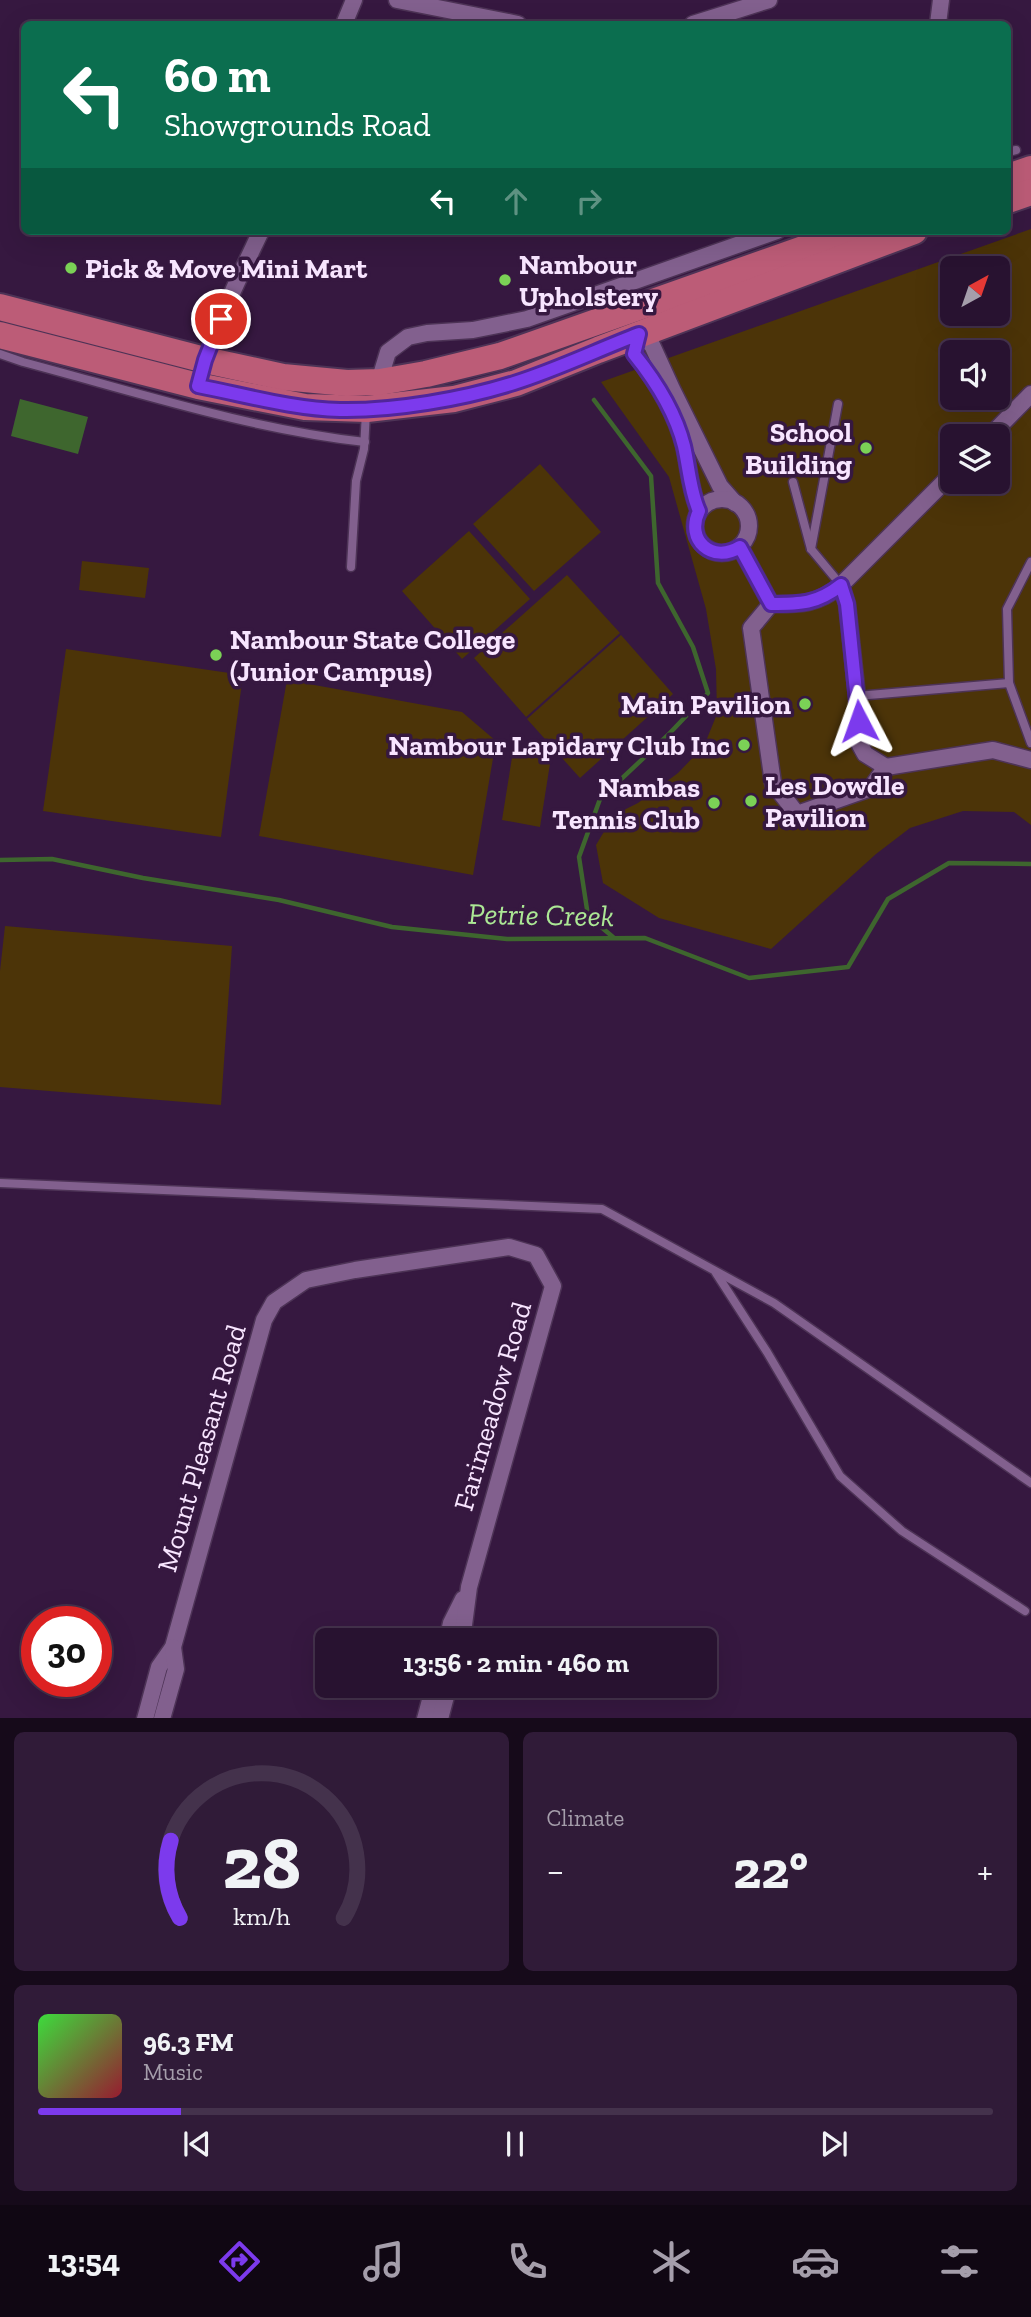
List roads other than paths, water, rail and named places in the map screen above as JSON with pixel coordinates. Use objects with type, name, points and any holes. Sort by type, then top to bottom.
[{"type":"main road","points":[[1011,199],[1031,192]]},
{"type":"main road","points":[[0,335],[198,386],[305,407],[367,409],[454,399],[516,383],[634,322],[844,235]]},
{"type":"main road","points":[[0,307],[205,360],[283,377],[347,383],[380,382],[426,374],[634,322],[902,235]]},
{"type":"street","points":[[345,21],[354,0]]},
{"type":"street","points":[[397,0],[503,21]]},
{"type":"street","points":[[702,21],[769,0]]},
{"type":"street","points":[[938,21],[941,0]]},
{"type":"street","points":[[198,386],[226,305],[259,235]]},
{"type":"street","points":[[367,409],[380,382],[388,352],[408,337],[473,330],[527,319],[766,235]]},
{"type":"street","points":[[634,322],[652,345],[720,486],[742,509],[748,524],[745,540],[740,547],[724,553],[707,549],[701,543],[694,527],[699,511],[712,501],[727,500],[735,503]]},
{"type":"street","points":[[634,322],[634,354],[671,413],[683,443],[699,511]]},
{"type":"street","points":[[1002,424],[1031,394]]},
{"type":"street","points":[[771,604],[803,604],[826,597],[940,486]]},
{"type":"street","points":[[740,547],[771,604]]},
{"type":"street","points":[[841,585],[847,604],[860,746],[864,754],[886,767],[993,750],[1031,760]]},
{"type":"street","points":[[771,604],[751,628],[773,783],[797,814],[871,788],[886,767]]},
{"type":"street","name":"Farimeadow Road","points":[[306,1280],[509,1247],[536,1255],[553,1286],[469,1587],[463,1628]]},
{"type":"street","name":"Mount Pleasant Road","points":[[145,1718],[159,1667],[173,1647],[264,1320],[274,1302],[306,1280]]},
{"type":"street","points":[[450,1628],[469,1587]]},
{"type":"street","name":"Mount Pleasant Road","points":[[162,1718],[176,1670],[173,1647]]},
{"type":"street","points":[[425,1718],[430,1698]]},
{"type":"street","points":[[440,1718],[445,1698]]},
{"type":"lane","points":[[0,354],[273,428],[365,442]]},
{"type":"lane","points":[[811,550],[838,404]]},
{"type":"lane","points":[[351,567],[356,481],[365,442],[367,409]]},
{"type":"lane","points":[[793,482],[811,550],[841,585]]},
{"type":"lane","points":[[1031,562],[1007,608],[1009,684],[1031,743]]},
{"type":"lane","points":[[857,696],[1009,684]]},
{"type":"lane","points":[[0,1183],[602,1209],[774,1303],[1031,1483]]},
{"type":"lane","points":[[714,1270],[767,1352],[840,1476],[902,1531],[1025,1611]]},
{"type":"waterway","points":[[594,400],[651,476],[658,583],[693,647],[708,693],[600,799],[579,857],[588,916],[613,937]]},
{"type":"waterway","name":"Petrie Creek","points":[[0,860],[52,859],[143,878],[279,900],[392,927],[507,939],[645,938],[749,978],[848,967],[888,899],[949,863],[1031,864]]},
{"type":"place","name":"Pick & Move Mini Mart","points":[[71,268]]},
{"type":"place","name":"Nambour Upholstery","points":[[505,280]]},
{"type":"place","name":"School Building","points":[[866,448]]},
{"type":"place","name":"Nambour State College (Junior Campus)","points":[[216,655]]},
{"type":"place","name":"Main Pavilion","points":[[805,704]]},
{"type":"place","name":"Nambour Lapidary Club Inc","points":[[744,745]]},
{"type":"place","name":"Les Dowdle Pavilion","points":[[751,801]]},
{"type":"place","name":"Nambas Tennis Club","points":[[714,803]]}]
